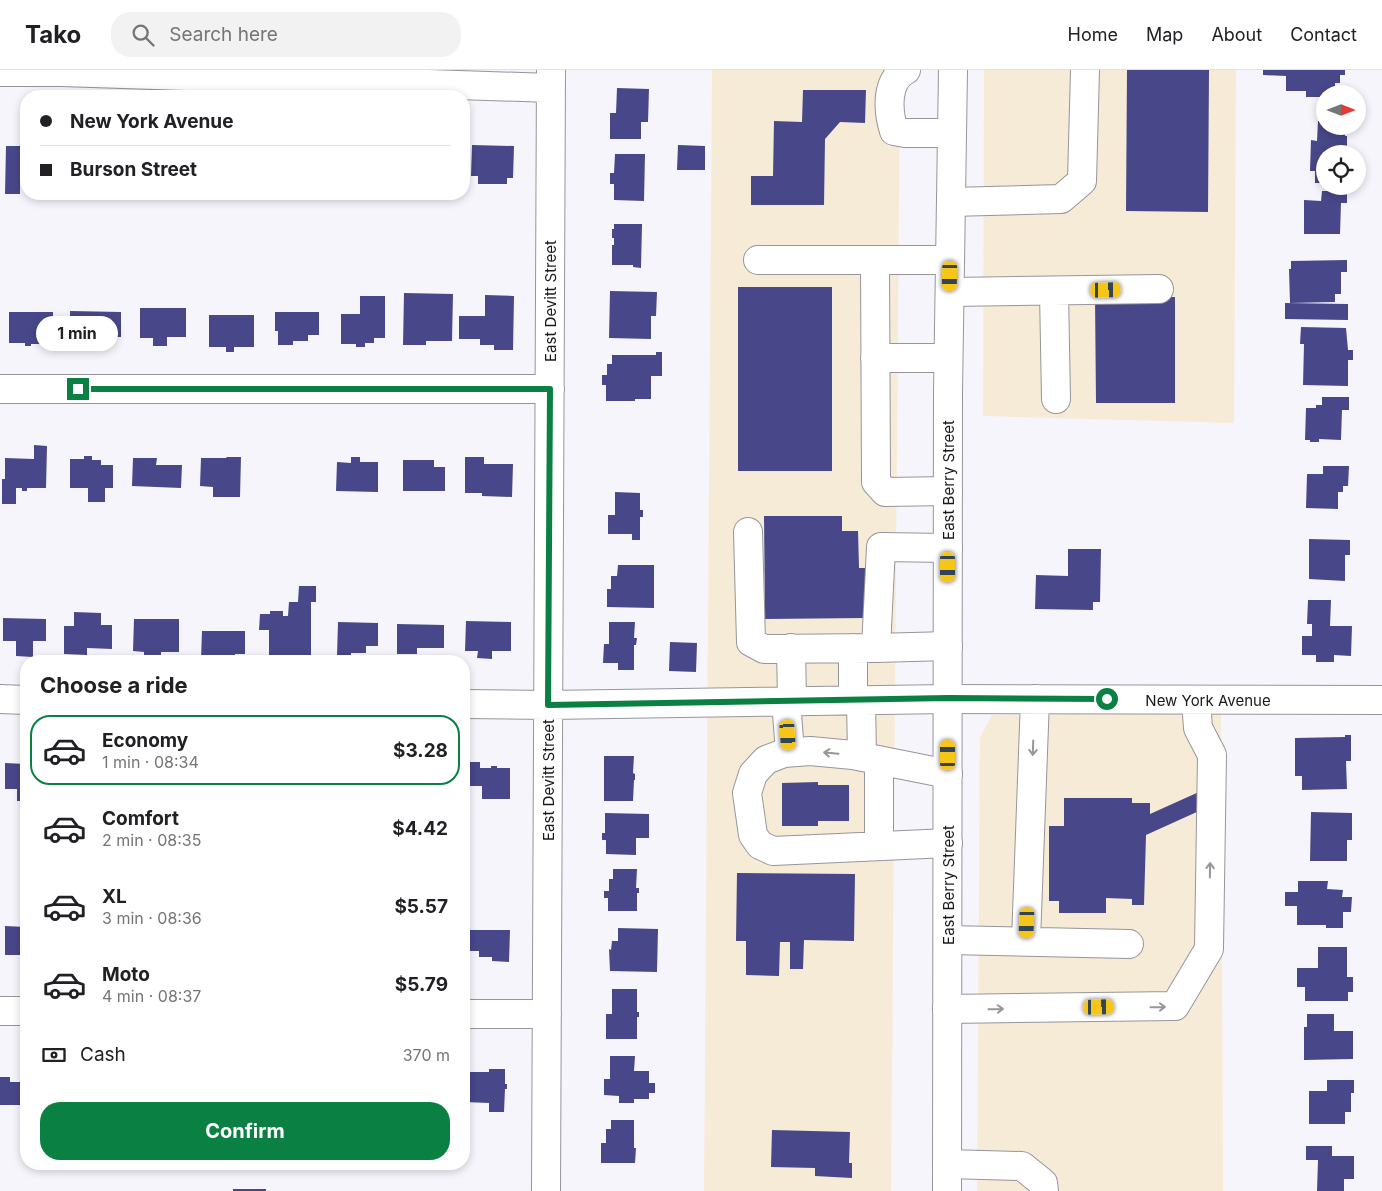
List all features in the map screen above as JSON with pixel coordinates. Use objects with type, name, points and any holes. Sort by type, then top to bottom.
[{"type":"street","name":"East Berry Street","points":[[947,1191],[948,358],[954,70]]},
{"type":"street","points":[[951,202],[1062,199],[1082,181],[1085,70]]},
{"type":"street","points":[[0,72],[551,79]]},
{"type":"street","points":[[895,73],[890,94],[891,122],[894,131],[905,133],[952,133]]},
{"type":"street","name":"East Devitt Street","points":[[546,1191],[551,79]]},
{"type":"street","points":[[758,260],[950,260]]},
{"type":"street","points":[[875,260],[876,482],[886,492],[948,491]]},
{"type":"street","points":[[950,292],[1159,289]]},
{"type":"street","points":[[1054,291],[1056,399]]},
{"type":"street","points":[[875,358],[948,358]]},
{"type":"street","points":[[0,389],[550,389]]},
{"type":"street","points":[[748,532],[751,642],[764,649],[948,646]]},
{"type":"street","points":[[879,846],[871,758],[857,700],[882,547],[948,548]]},
{"type":"street","points":[[790,752],[791,648]]},
{"type":"street","name":"New York Avenue","points":[[470,704],[548,705],[948,698],[1382,700]]},
{"type":"street","points":[[0,699],[20,700]]},
{"type":"street","points":[[1026,941],[1035,699]]},
{"type":"street","points":[[947,1009],[1175,1006],[1209,949],[1212,755],[1198,728],[1196,700]]},
{"type":"street","points":[[948,774],[871,758],[810,751],[790,752],[766,760],[753,774],[746,793],[753,835],[760,845],[773,851],[948,843]]},
{"type":"street","points":[[948,940],[1129,944]]},
{"type":"street","points":[[0,1011],[20,1011]]},
{"type":"street","points":[[470,1014],[547,1014]]},
{"type":"street","points":[[947,1164],[1022,1166],[1043,1183],[1044,1191]]},
{"type":"shaded area","points":[[712,70],[900,70],[891,1191],[704,1191]]},
{"type":"shaded area","points":[[984,70],[1236,70],[1234,423],[983,416]]},
{"type":"shaded area","points":[[1221,712],[1223,1191],[977,1191],[980,738],[992,715]]},
{"type":"building","points":[[1127,70],[1209,70],[1208,212],[1126,211]]},
{"type":"building","points":[[1263,70],[1345,70],[1345,75],[1340,75],[1340,83],[1335,83],[1335,85],[1316,85],[1316,97],[1306,97],[1306,91],[1286,91],[1286,76],[1263,75]]},
{"type":"building","points":[[617,88],[649,89],[648,122],[641,122],[641,139],[610,139],[610,113],[616,113]]},
{"type":"building","points":[[803,90],[866,90],[865,123],[840,122],[825,139],[824,205],[751,205],[751,176],[773,176],[774,121],[802,122]]},
{"type":"building","points":[[1317,135],[1347,136],[1347,145],[1316,145],[1315,183],[1315,171],[1310,171],[1311,140],[1317,141]]},
{"type":"building","points":[[472,145],[514,146],[513,178],[507,178],[507,184],[478,184],[478,176],[471,176]]},
{"type":"building","points":[[678,145],[705,146],[705,170],[677,170]]},
{"type":"building","points":[[6,146],[20,146],[20,194],[5,194]]},
{"type":"building","points":[[615,154],[645,154],[644,201],[614,200],[614,184],[610,184],[610,173],[614,173]]},
{"type":"building","points":[[1322,195],[1347,195],[1347,203],[1341,203],[1340,234],[1304,234],[1304,200],[1321,201]]},
{"type":"building","points":[[614,224],[642,224],[641,268],[633,267],[633,265],[612,265],[614,238],[612,238],[612,229],[614,229]]},
{"type":"building","points":[[1347,260],[1347,272],[1341,272],[1341,294],[1335,294],[1335,302],[1290,303],[1289,269],[1291,269],[1291,261]]},
{"type":"building","points":[[738,287],[832,287],[832,471],[738,471]]},
{"type":"building","points":[[610,291],[657,292],[656,316],[651,316],[651,339],[609,338]]},
{"type":"building","points":[[404,293],[453,294],[452,341],[426,341],[426,345],[403,345]]},
{"type":"building","points":[[485,295],[514,296],[513,350],[494,350],[494,345],[480,345],[480,339],[459,339],[459,316],[485,316]]},
{"type":"building","points":[[360,296],[385,296],[385,338],[374,338],[374,343],[365,343],[365,347],[356,347],[356,344],[341,344],[341,314],[360,314]]},
{"type":"building","points":[[1095,297],[1175,297],[1175,403],[1096,403]]},
{"type":"building","points":[[1285,303],[1348,304],[1348,320],[1285,319]]},
{"type":"building","points":[[140,308],[186,308],[186,337],[167,337],[167,346],[153,346],[153,338],[140,338]]},
{"type":"building","points":[[70,311],[121,312],[121,337],[95,337],[95,343],[74,343],[74,341],[70,341]]},
{"type":"building","points":[[9,312],[53,312],[53,339],[41,339],[41,344],[31,344],[31,346],[25,346],[25,343],[9,343]]},
{"type":"building","points":[[275,312],[319,312],[319,335],[308,335],[308,341],[293,341],[293,345],[278,345],[278,331],[275,331]]},
{"type":"building","points":[[209,315],[254,315],[254,347],[234,347],[234,352],[226,352],[226,347],[209,347]]},
{"type":"building","points":[[1301,327],[1346,328],[1348,350],[1353,350],[1353,360],[1348,360],[1348,386],[1303,385],[1304,344],[1300,344]]},
{"type":"building","points":[[656,352],[662,352],[662,376],[651,376],[651,399],[606,401],[606,385],[602,385],[602,375],[607,375],[607,364],[612,364],[612,355],[656,355]]},
{"type":"building","points":[[1322,397],[1349,397],[1349,410],[1342,410],[1341,440],[1319,439],[1319,442],[1310,442],[1310,440],[1305,440],[1306,408],[1316,408],[1316,405],[1322,405]]},
{"type":"building","points":[[34,445],[47,446],[46,488],[27,488],[27,491],[22,491],[22,488],[16,488],[16,504],[2,504],[2,479],[5,479],[5,458],[34,459]]},
{"type":"building","points":[[84,456],[92,456],[92,460],[101,460],[101,465],[113,465],[113,488],[105,488],[105,502],[88,502],[88,488],[70,488],[70,459],[84,459]]},
{"type":"building","points":[[241,457],[240,497],[213,497],[213,487],[200,486],[201,458]]},
{"type":"building","points":[[351,457],[360,457],[360,462],[378,462],[378,492],[336,491],[337,462],[351,463]]},
{"type":"building","points":[[465,457],[484,457],[484,464],[513,464],[512,497],[482,496],[482,493],[465,493]]},
{"type":"building","points":[[133,458],[157,458],[156,465],[182,465],[181,488],[132,486]]},
{"type":"building","points":[[403,460],[434,460],[434,467],[445,467],[445,491],[403,491]]},
{"type":"building","points":[[1323,466],[1349,466],[1348,486],[1343,486],[1343,492],[1338,492],[1338,509],[1306,508],[1307,474],[1323,474]]},
{"type":"building","points":[[615,492],[640,493],[640,510],[643,510],[643,517],[640,517],[640,540],[632,540],[632,534],[608,534],[608,515],[615,515]]},
{"type":"building","points":[[764,516],[842,516],[842,531],[858,531],[859,568],[865,568],[865,618],[765,619]]},
{"type":"building","points":[[1309,539],[1350,540],[1350,555],[1345,555],[1345,581],[1309,579]]},
{"type":"building","points":[[1068,549],[1101,549],[1100,602],[1093,602],[1093,610],[1035,609],[1036,575],[1068,576]]},
{"type":"building","points":[[618,565],[654,565],[654,608],[607,607],[607,589],[611,589],[611,576],[617,576]]},
{"type":"building","points":[[299,586],[316,586],[316,602],[311,602],[311,655],[269,655],[269,630],[259,630],[260,614],[270,614],[270,611],[283,611],[283,616],[288,616],[289,602],[298,602]]},
{"type":"building","points":[[1308,600],[1331,600],[1330,626],[1352,626],[1351,656],[1334,655],[1334,662],[1316,662],[1316,655],[1302,655],[1302,636],[1312,636],[1312,624],[1307,624]]},
{"type":"building","points":[[74,612],[101,613],[101,625],[112,625],[112,649],[87,648],[87,655],[64,654],[64,626],[74,626]]},
{"type":"building","points":[[3,618],[46,619],[46,641],[33,641],[33,655],[16,656],[16,641],[3,641]]},
{"type":"building","points":[[134,619],[179,619],[179,652],[161,652],[161,655],[144,655],[144,652],[133,651]]},
{"type":"building","points":[[466,621],[511,622],[511,651],[492,651],[492,659],[477,658],[478,651],[465,651]]},
{"type":"building","points":[[338,622],[378,623],[378,646],[366,646],[366,653],[337,655]]},
{"type":"building","points":[[609,622],[635,622],[634,638],[637,638],[636,645],[634,645],[634,670],[618,670],[618,663],[603,663],[604,644],[609,644]]},
{"type":"building","points":[[397,624],[444,625],[444,648],[417,648],[417,654],[397,654]]},
{"type":"building","points":[[202,631],[245,631],[245,654],[201,655]]},
{"type":"building","points":[[670,642],[697,643],[696,672],[669,671]]},
{"type":"building","points":[[1345,735],[1351,735],[1351,761],[1346,761],[1347,789],[1302,790],[1302,776],[1295,776],[1295,738],[1345,737]]},
{"type":"building","points":[[604,756],[634,756],[633,773],[635,774],[635,780],[633,801],[604,801]]},
{"type":"building","points":[[470,762],[480,762],[480,768],[497,766],[497,768],[510,768],[510,799],[482,799],[482,786],[470,786]]},
{"type":"building","points":[[5,763],[20,764],[20,801],[17,801],[17,789],[5,789]]},
{"type":"building","points":[[818,782],[818,785],[849,785],[849,821],[818,821],[818,826],[782,826],[782,783]]},
{"type":"building","points":[[1210,787],[1210,806],[1146,835],[1144,905],[1132,905],[1132,899],[1106,898],[1106,913],[1059,913],[1059,901],[1049,901],[1049,826],[1064,826],[1064,798],[1132,798],[1132,803],[1150,803],[1150,814]]},
{"type":"building","points":[[1311,812],[1352,813],[1352,840],[1347,840],[1347,861],[1310,861]]},
{"type":"building","points":[[605,813],[649,814],[649,838],[636,838],[636,855],[606,854],[606,840],[602,840],[602,833],[605,833]]},
{"type":"building","points":[[613,869],[637,869],[636,888],[639,888],[639,893],[637,893],[637,911],[608,911],[608,898],[604,898],[604,891],[609,891],[609,879],[613,879]]},
{"type":"building","points":[[737,873],[855,874],[854,941],[804,940],[803,969],[790,969],[790,942],[780,942],[779,976],[746,975],[746,941],[736,941]]},
{"type":"building","points":[[1298,881],[1328,881],[1327,889],[1343,890],[1342,897],[1352,897],[1351,912],[1343,912],[1343,928],[1326,928],[1326,925],[1297,925],[1297,906],[1285,906],[1285,892],[1298,892]]},
{"type":"building","points":[[5,926],[20,927],[20,955],[5,955]]},
{"type":"building","points":[[618,928],[658,929],[657,972],[610,971],[609,949],[611,950],[612,941],[618,941]]},
{"type":"building","points":[[470,930],[510,930],[509,962],[492,961],[492,957],[479,957],[479,951],[470,951]]},
{"type":"building","points":[[1318,947],[1347,947],[1347,977],[1353,977],[1353,992],[1348,992],[1348,1001],[1305,1001],[1305,987],[1297,987],[1297,968],[1318,968]]},
{"type":"building","points":[[612,989],[637,989],[637,1012],[639,1012],[639,1017],[637,1017],[637,1039],[606,1039],[606,1014],[612,1014]]},
{"type":"building","points":[[1307,1014],[1334,1014],[1334,1031],[1353,1031],[1353,1059],[1304,1060],[1304,1027],[1307,1027]]},
{"type":"building","points":[[610,1056],[635,1056],[634,1071],[649,1071],[649,1083],[655,1083],[655,1093],[649,1093],[649,1099],[634,1099],[634,1103],[619,1103],[619,1096],[604,1095],[604,1079],[610,1079]]},
{"type":"building","points":[[489,1069],[505,1069],[507,1089],[505,1089],[504,1112],[489,1112],[489,1103],[470,1102],[470,1072],[489,1072]]},
{"type":"building","points":[[0,1077],[10,1077],[10,1082],[20,1082],[20,1105],[0,1105]]},
{"type":"building","points":[[1327,1080],[1354,1080],[1354,1093],[1351,1093],[1351,1112],[1345,1112],[1345,1124],[1309,1124],[1309,1091],[1327,1091]]},
{"type":"building","points":[[611,1120],[634,1120],[635,1163],[601,1163],[601,1143],[606,1143],[606,1129],[611,1129]]},
{"type":"building","points":[[772,1130],[850,1132],[849,1163],[852,1163],[852,1178],[815,1176],[815,1168],[771,1167]]},
{"type":"building","points":[[1306,1146],[1332,1146],[1332,1156],[1354,1156],[1354,1179],[1344,1179],[1344,1191],[1317,1191],[1318,1160],[1306,1160]]},
{"type":"building","points":[[233,1189],[266,1189],[266,1191],[233,1191]]},
{"type":"route","points":[[78,389],[550,389],[548,705],[948,698],[1107,699]]}]
